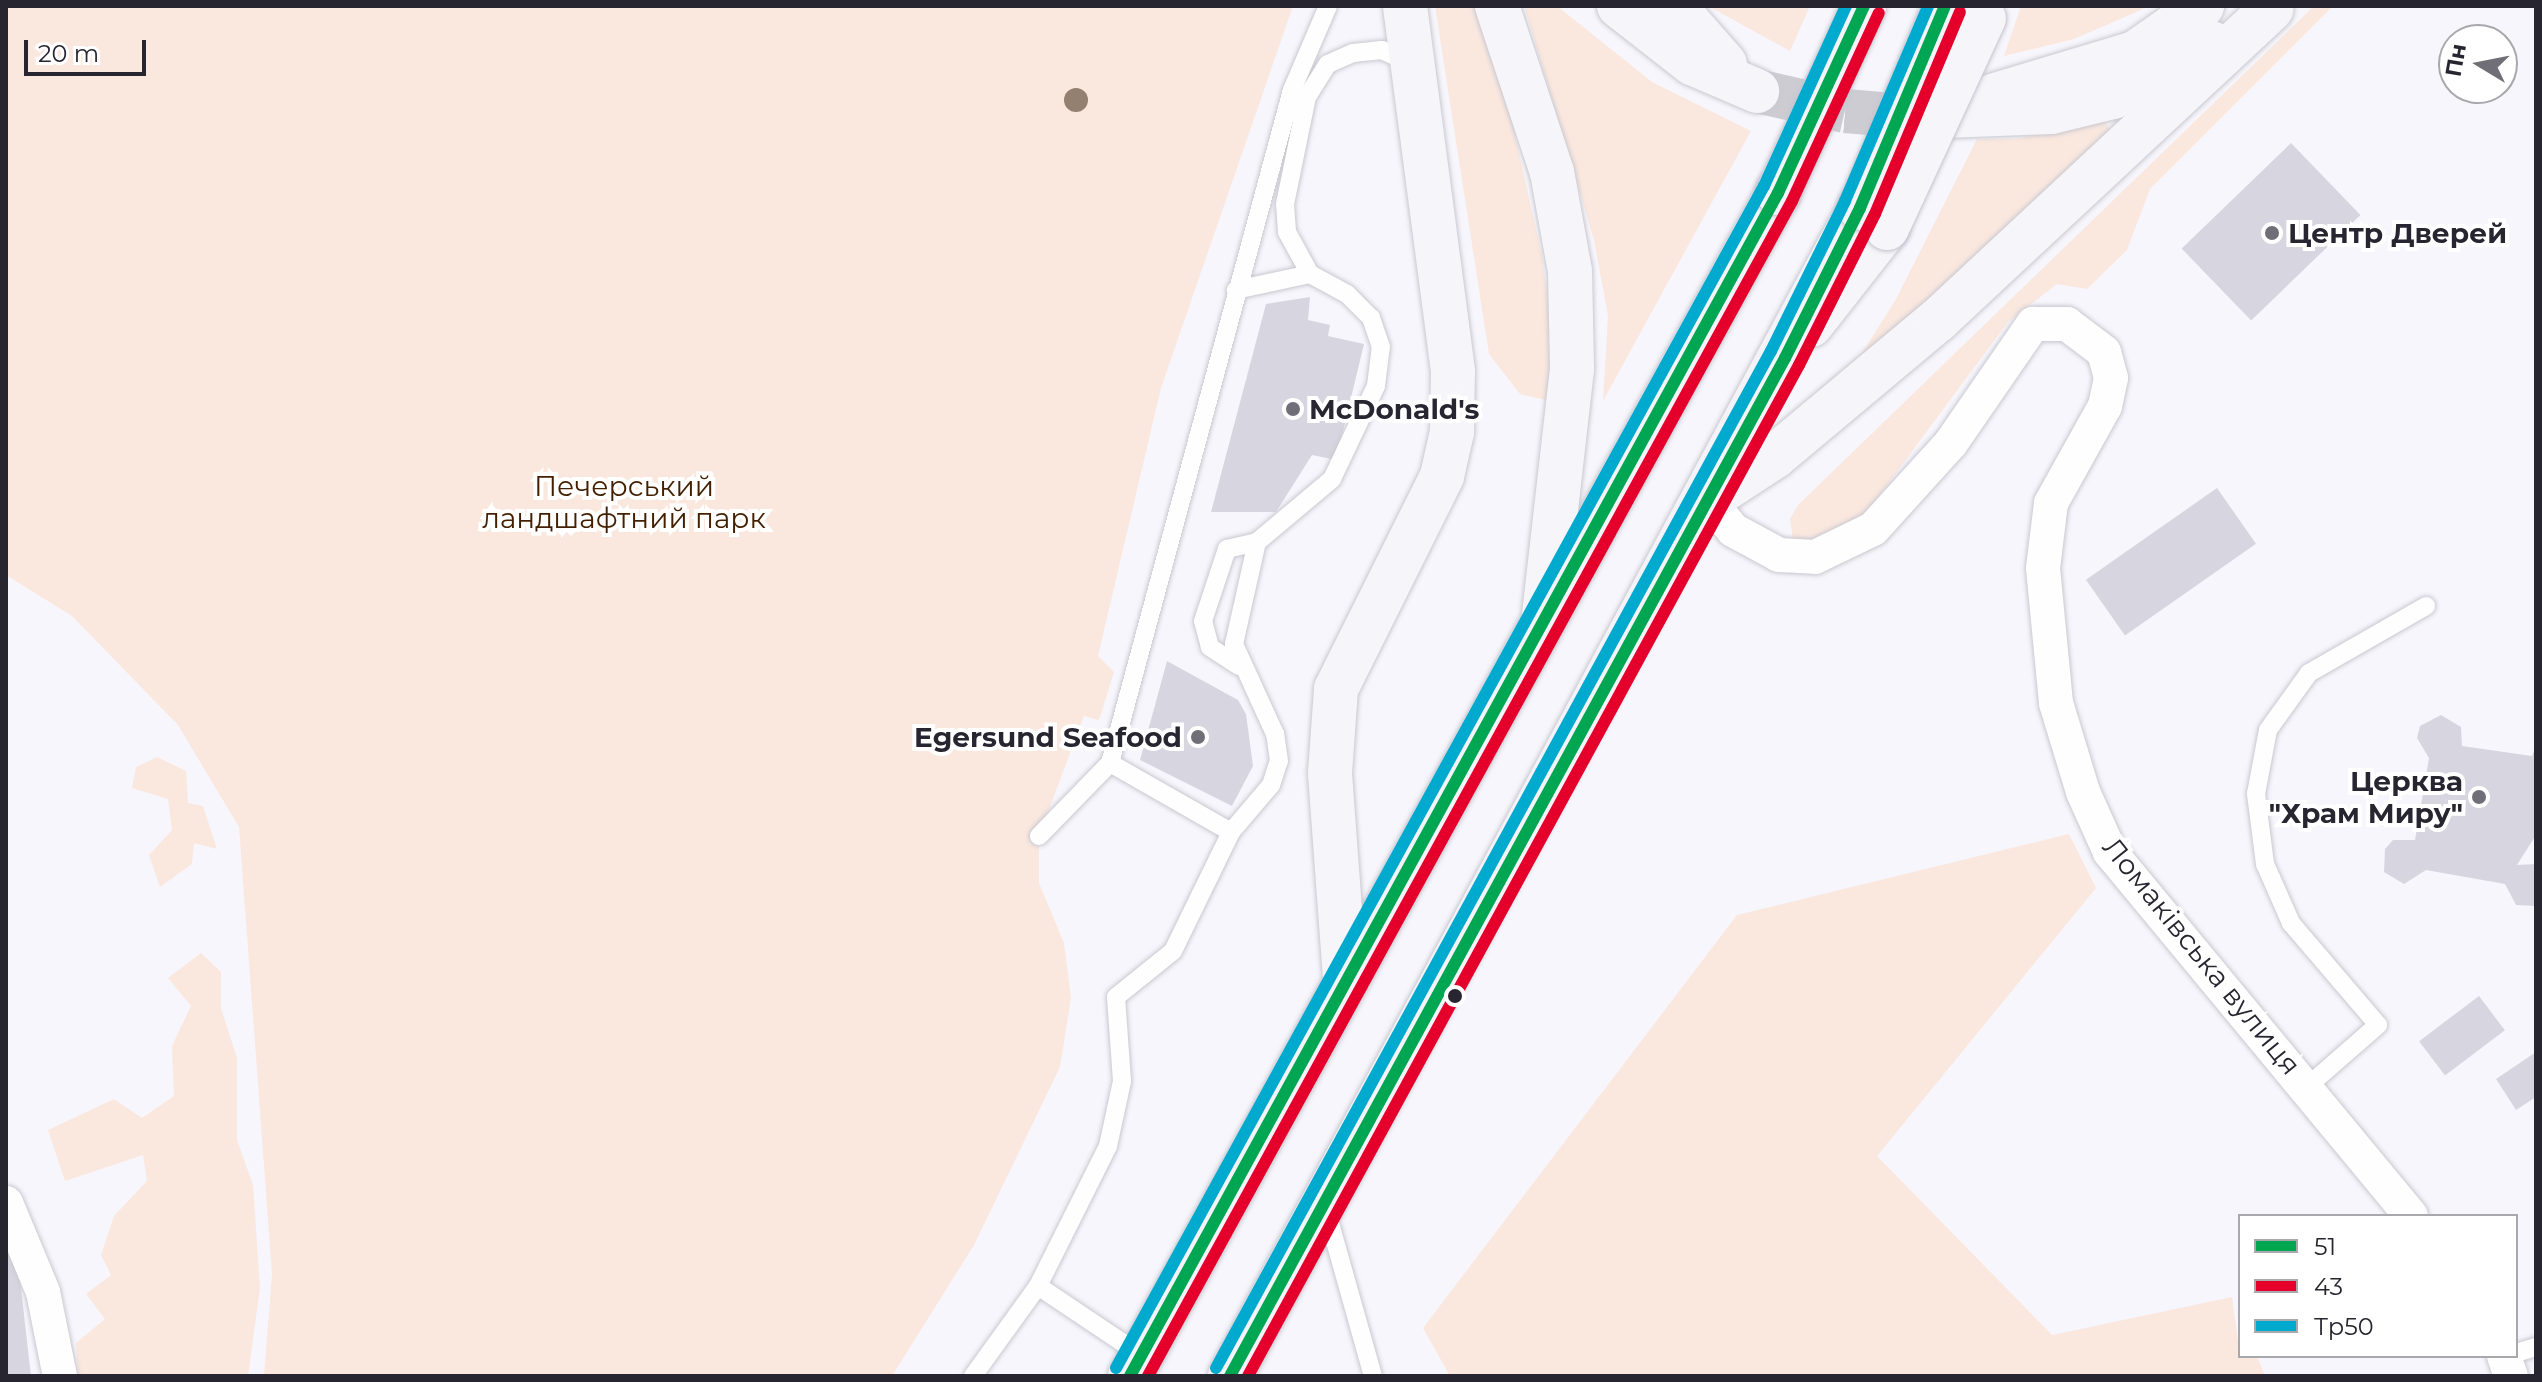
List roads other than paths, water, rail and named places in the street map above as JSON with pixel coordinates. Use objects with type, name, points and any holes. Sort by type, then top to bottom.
[{"type":"highway","points":[[1136,1365],[1544,614],[1778,193],[1864,6]]},
{"type":"highway","points":[[1230,1376],[1323,1200],[1785,358],[1873,218],[1966,9]]},
{"type":"main road","points":[[1345,978],[1330,773],[1336,689],[1442,476],[1452,432],[1453,371],[1405,6]]},
{"type":"main road","points":[[1497,6],[1552,172],[1570,271],[1572,369],[1544,614]]},
{"type":"main road","points":[[1619,6],[1692,63],[1757,91],[1700,42],[1674,6]]},
{"type":"main road","points":[[2202,6],[2135,53],[1917,117],[2051,112],[2113,97],[2273,7]]},
{"type":"main road","points":[[1708,500],[1774,457],[1938,320],[2273,7]]},
{"type":"street","name":"Ломаківська вулиця","points":[[1708,500],[1733,530],[1779,555],[1815,557],[1873,529],[1951,443],[2033,324],[2067,324],[2104,352],[2111,378],[2105,406],[2051,503],[2046,542],[2056,703],[2110,852],[2308,1086],[2409,1214]]},
{"type":"street","points":[[6,1203],[43,1292],[60,1376]]},
{"type":"lane","points":[[1039,836],[1110,763],[1292,90],[1328,6]]},
{"type":"lane","points":[[973,1376],[1038,1286],[1108,1146],[1122,1081],[1116,997],[1173,951],[1231,832],[1271,785],[1279,761],[1265,702],[1239,666],[1210,647],[1203,621],[1227,549],[1257,542],[1332,479],[1376,386],[1381,347],[1371,318],[1310,274],[1287,232],[1285,204],[1307,97],[1328,64],[1353,53],[1382,50],[1415,68]]},
{"type":"lane","points":[[1236,290],[1310,274]]},
{"type":"lane","points":[[1239,666],[1234,644],[1257,542]]},
{"type":"lane","points":[[2308,1086],[2378,1025],[2291,923],[2265,864],[2256,794],[2268,730],[2309,673],[2426,606]]},
{"type":"lane","points":[[1110,763],[1231,832]]},
{"type":"lane","points":[[1323,1200],[1373,1376]]},
{"type":"lane","points":[[1038,1286],[1136,1365]]},
{"type":"tunnel","points":[[1757,91],[1845,111],[1917,117]]},
{"type":"place","name":"Центр Дверей","points":[[2272,233]]},
{"type":"place","name":"McDonald's","points":[[1293,409]]},
{"type":"place","name":"Egersund Seafood","points":[[1198,737]]},
{"type":"place","name":"Церква \"Храм Миру\"","points":[[2479,797]]},
{"type":"park label","name":"Печерський ландшафтний парк","points":[[624,502]]}]
